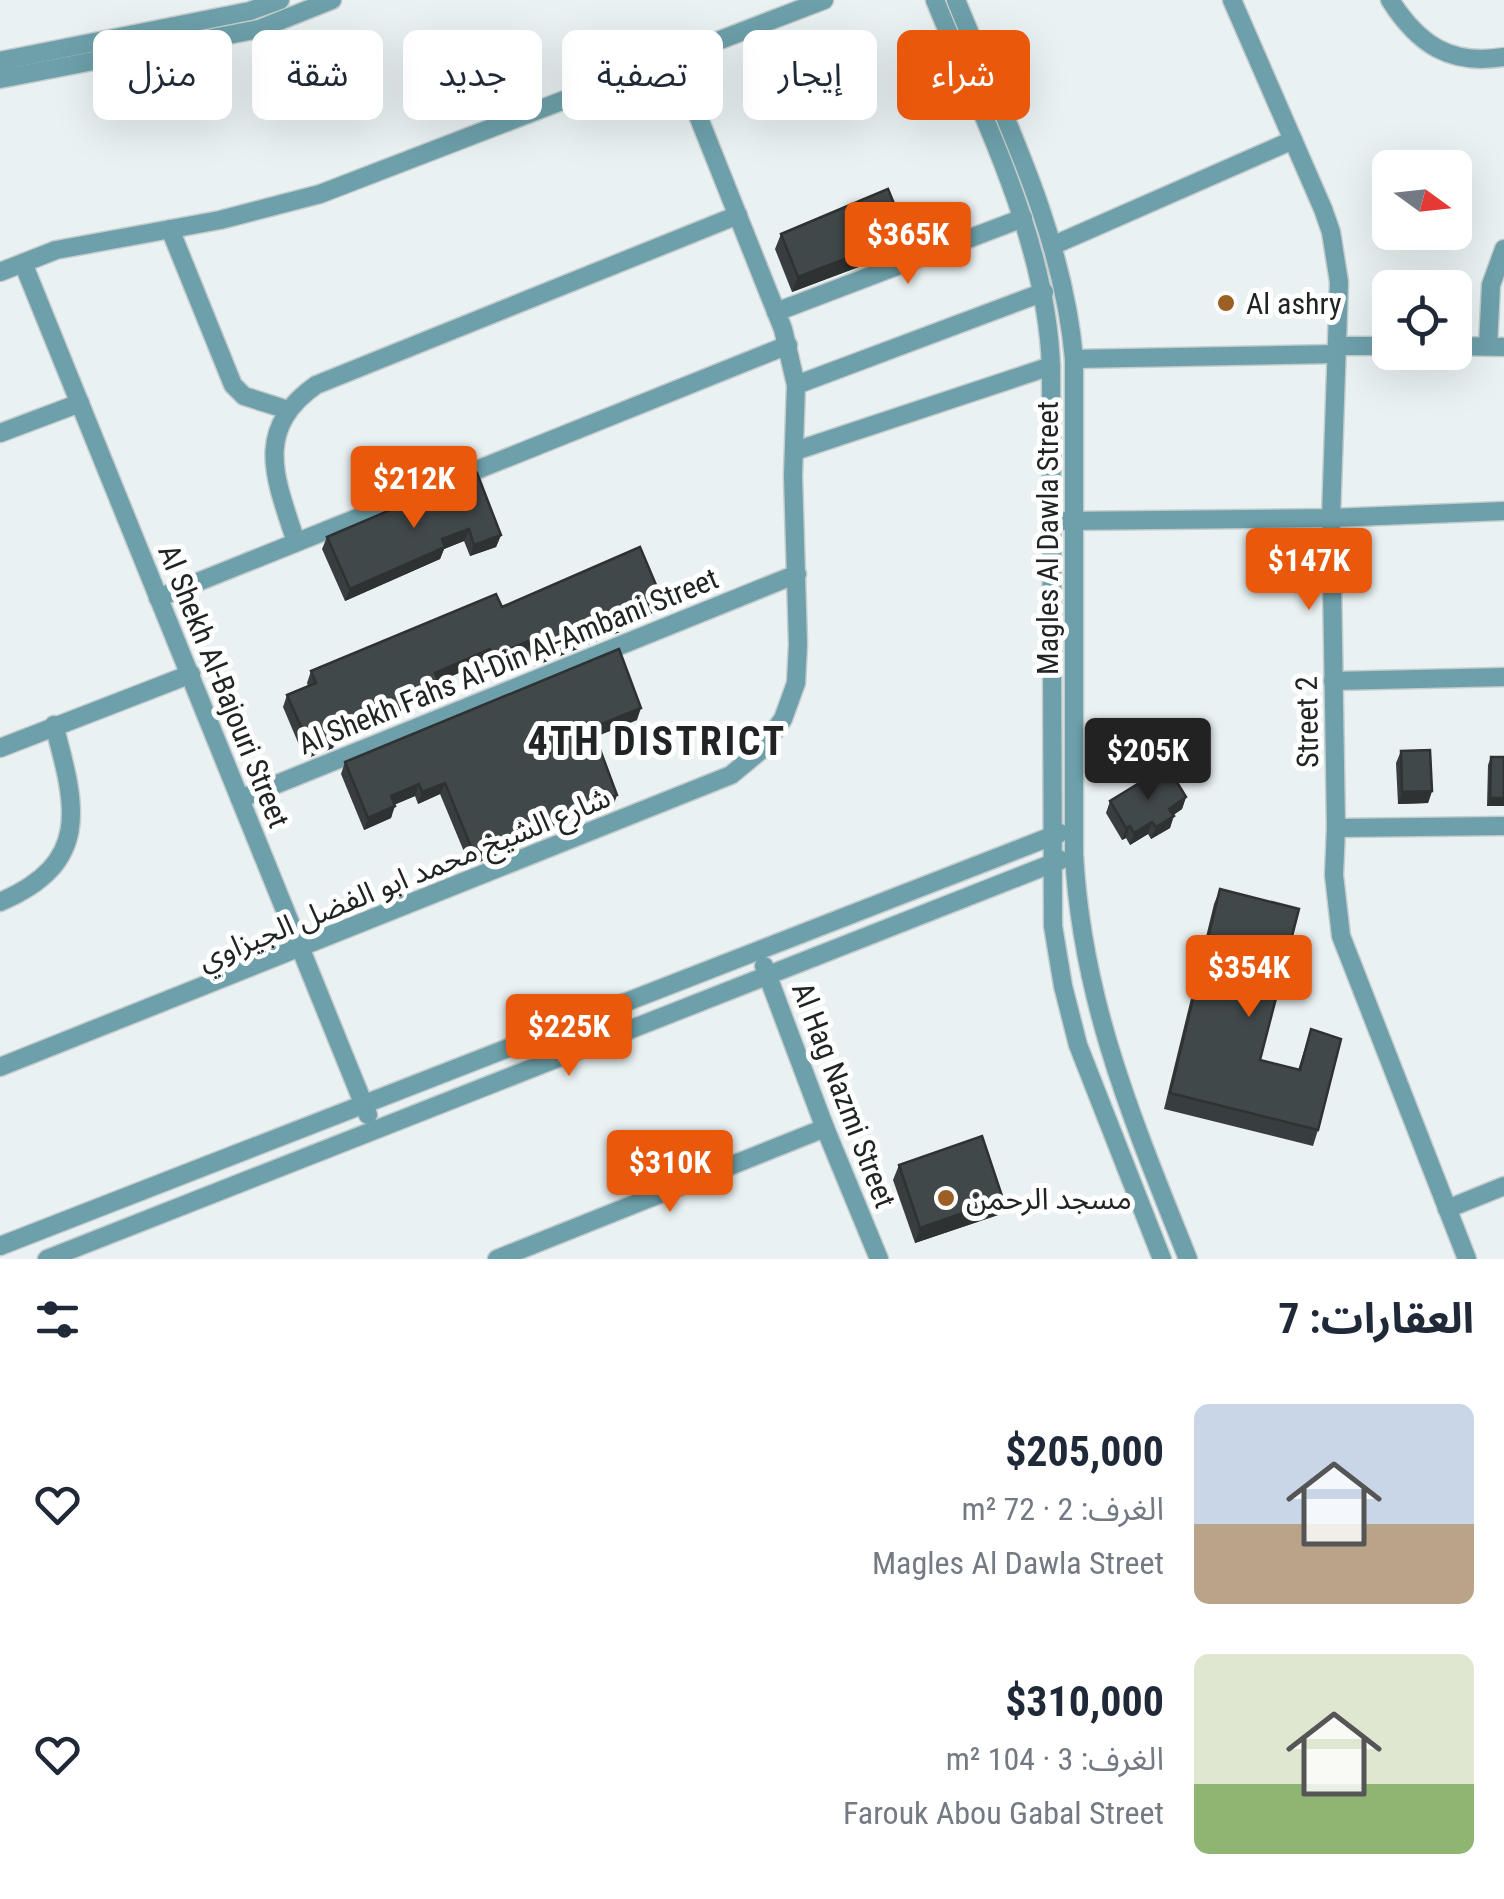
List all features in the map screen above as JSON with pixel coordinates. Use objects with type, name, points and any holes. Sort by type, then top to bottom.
[{"type":"street","points":[[0,61],[250,11],[280,0]]},
{"type":"street","points":[[0,79],[259,29],[332,0]]},
{"type":"street","points":[[723,39],[824,0]]},
{"type":"street","name":"Magles Al Dawla Street","points":[[935,0],[1021,213],[1044,292],[1051,366],[1053,926],[1078,1045],[1164,1259]]},
{"type":"street","name":"Magles Al Dawla Street","points":[[956,0],[1054,246],[1067,301],[1074,358],[1074,854],[1081,932],[1106,1043],[1186,1255]]},
{"type":"street","points":[[1390,0],[1407,27],[1442,52],[1482,61],[1504,58]]},
{"type":"street","name":"Street 2","points":[[1234,1],[1323,208],[1337,257],[1331,518],[1334,875],[1341,936],[1467,1259]]},
{"type":"street","points":[[0,272],[56,250],[271,209],[562,101]]},
{"type":"street","name":"شارع الشيخ محمد ابو الفضل الجيزاوي","points":[[0,1068],[730,776],[760,751],[772,735],[796,683],[796,384],[776,312],[700,120]]},
{"type":"street","points":[[1054,246],[1293,140]]},
{"type":"street","points":[[776,312],[1021,213],[1037,200]]},
{"type":"street","points":[[296,542],[275,479],[272,455],[288,410],[316,384],[738,215]]},
{"type":"street","points":[[170,229],[232,385],[244,396],[288,410]]},
{"type":"street","points":[[1496,346],[1491,285],[1504,249]]},
{"type":"street","name":"Al Shekh Al-Bajouri Street","points":[[22,263],[374,1130]]},
{"type":"street","points":[[796,384],[1044,292]]},
{"type":"street","points":[[158,598],[788,345]]},
{"type":"street","points":[[1074,358],[1372,347]]},
{"type":"street","points":[[795,451],[1051,366]]},
{"type":"street","points":[[0,433],[80,404]]},
{"type":"street","points":[[1050,521],[1331,518],[1504,511]]},
{"type":"street","name":"Al Shekh Fahs Al-Din Al-Ambani Street","points":[[240,800],[797,574]]},
{"type":"street","points":[[0,748],[190,674]]},
{"type":"street","points":[[1333,681],[1504,677]]},
{"type":"street","points":[[0,902],[31,889],[56,864],[71,831],[72,788],[54,725]]},
{"type":"street","points":[[1336,828],[1504,826]]},
{"type":"street","points":[[0,1246],[1074,827]]},
{"type":"street","points":[[47,1259],[1074,854]]},
{"type":"street","name":"Al Hag Nazmi Street","points":[[758,951],[880,1259]]},
{"type":"street","points":[[497,1259],[825,1128]]},
{"type":"street","points":[[1447,1209],[1504,1186]]},
{"type":"street","points":[[1164,1259],[1186,1255]]},
{"type":"building","points":[[888,189],[907,235],[798,277],[781,234]]},
{"type":"building","points":[[477,473],[501,535],[474,545],[469,529],[442,539],[445,547],[350,589],[327,537]]},
{"type":"building","points":[[640,547],[662,599],[635,611],[636,615],[540,654],[533,639],[493,656],[490,649],[435,673],[438,680],[411,692],[413,696],[334,729],[337,736],[310,747],[287,695],[316,683],[311,671],[496,594],[502,607]]},
{"type":"building","points":[[619,649],[641,708],[592,728],[617,795],[474,854],[445,783],[422,792],[419,784],[391,796],[395,806],[368,818],[345,762]]},
{"type":"building","points":[[1430,750],[1432,791],[1402,792],[1401,751]]},
{"type":"building","points":[[1491,757],[1504,757],[1504,798],[1490,798]]},
{"type":"building","points":[[1172,774],[1186,797],[1169,809],[1174,816],[1156,827],[1152,822],[1134,833],[1130,826],[1126,828],[1110,801],[1146,779],[1151,787]]},
{"type":"building","points":[[1220,889],[1299,909],[1260,1060],[1300,1070],[1311,1029],[1341,1039],[1318,1130],[1170,1093]]},
{"type":"building","name":"مسجد الرحمن","points":[[982,1136],[1003,1199],[920,1228],[899,1165]]},
{"type":"place","name":"Al ashry","points":[[1226,303]]},
{"type":"place","name":"مسجد الرحمن","points":[[946,1198]]},
{"type":"district","name":"4TH DISTRICT","points":[[657,741]]}]
